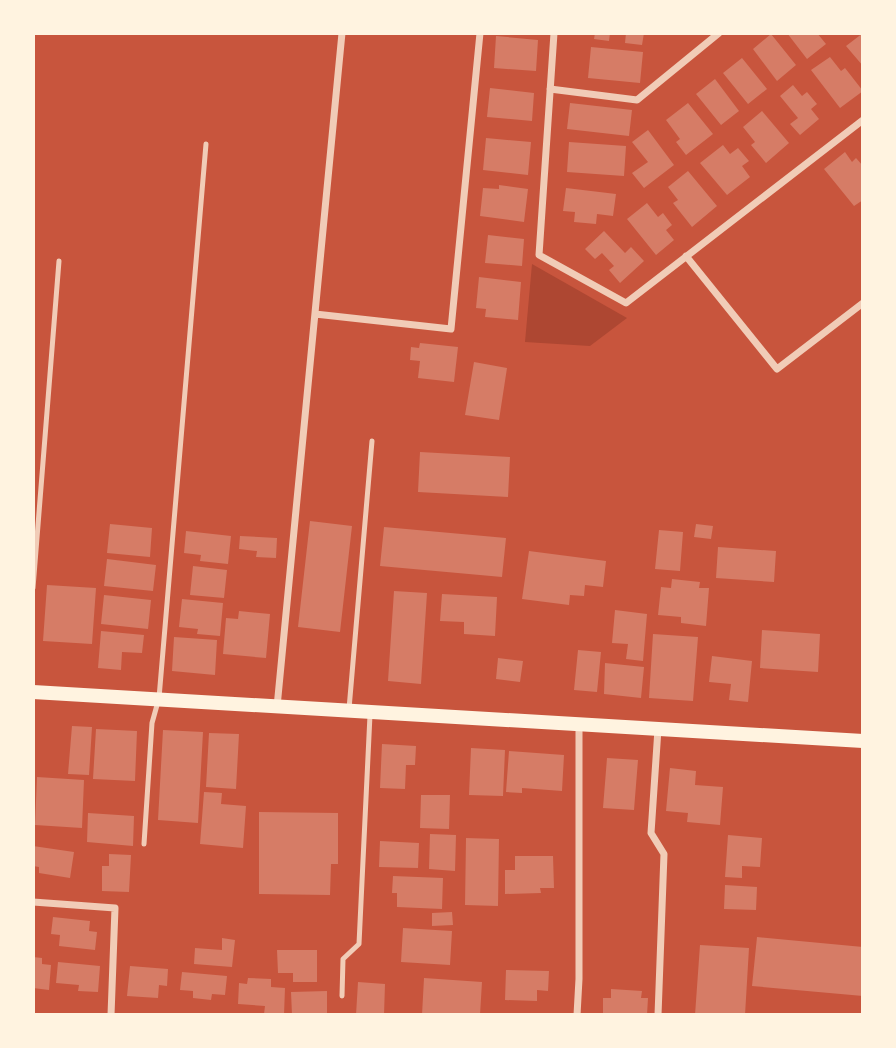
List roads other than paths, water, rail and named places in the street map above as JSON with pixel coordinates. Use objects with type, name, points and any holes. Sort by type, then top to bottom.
[{"type":"main road","points":[[33,692],[863,741]]},
{"type":"street","points":[[277,707],[342,33]]},
{"type":"street","points":[[315,314],[451,329],[480,33]]},
{"type":"street","points":[[554,33],[539,255],[626,303],[863,120]]},
{"type":"street","points":[[550,89],[637,100],[719,33]]},
{"type":"street","points":[[687,256],[777,369],[863,303]]},
{"type":"street","points":[[577,1015],[579,724]]},
{"type":"street","points":[[658,728],[651,833],[664,854],[658,1015]]},
{"type":"street","points":[[33,902],[115,908],[111,1015]]},
{"type":"lane","points":[[145,844],[152,723],[159,698],[206,144]]},
{"type":"lane","points":[[33,588],[59,261]]},
{"type":"lane","points":[[349,710],[372,441]]},
{"type":"lane","points":[[342,996],[343,959],[359,944],[370,712]]}]
